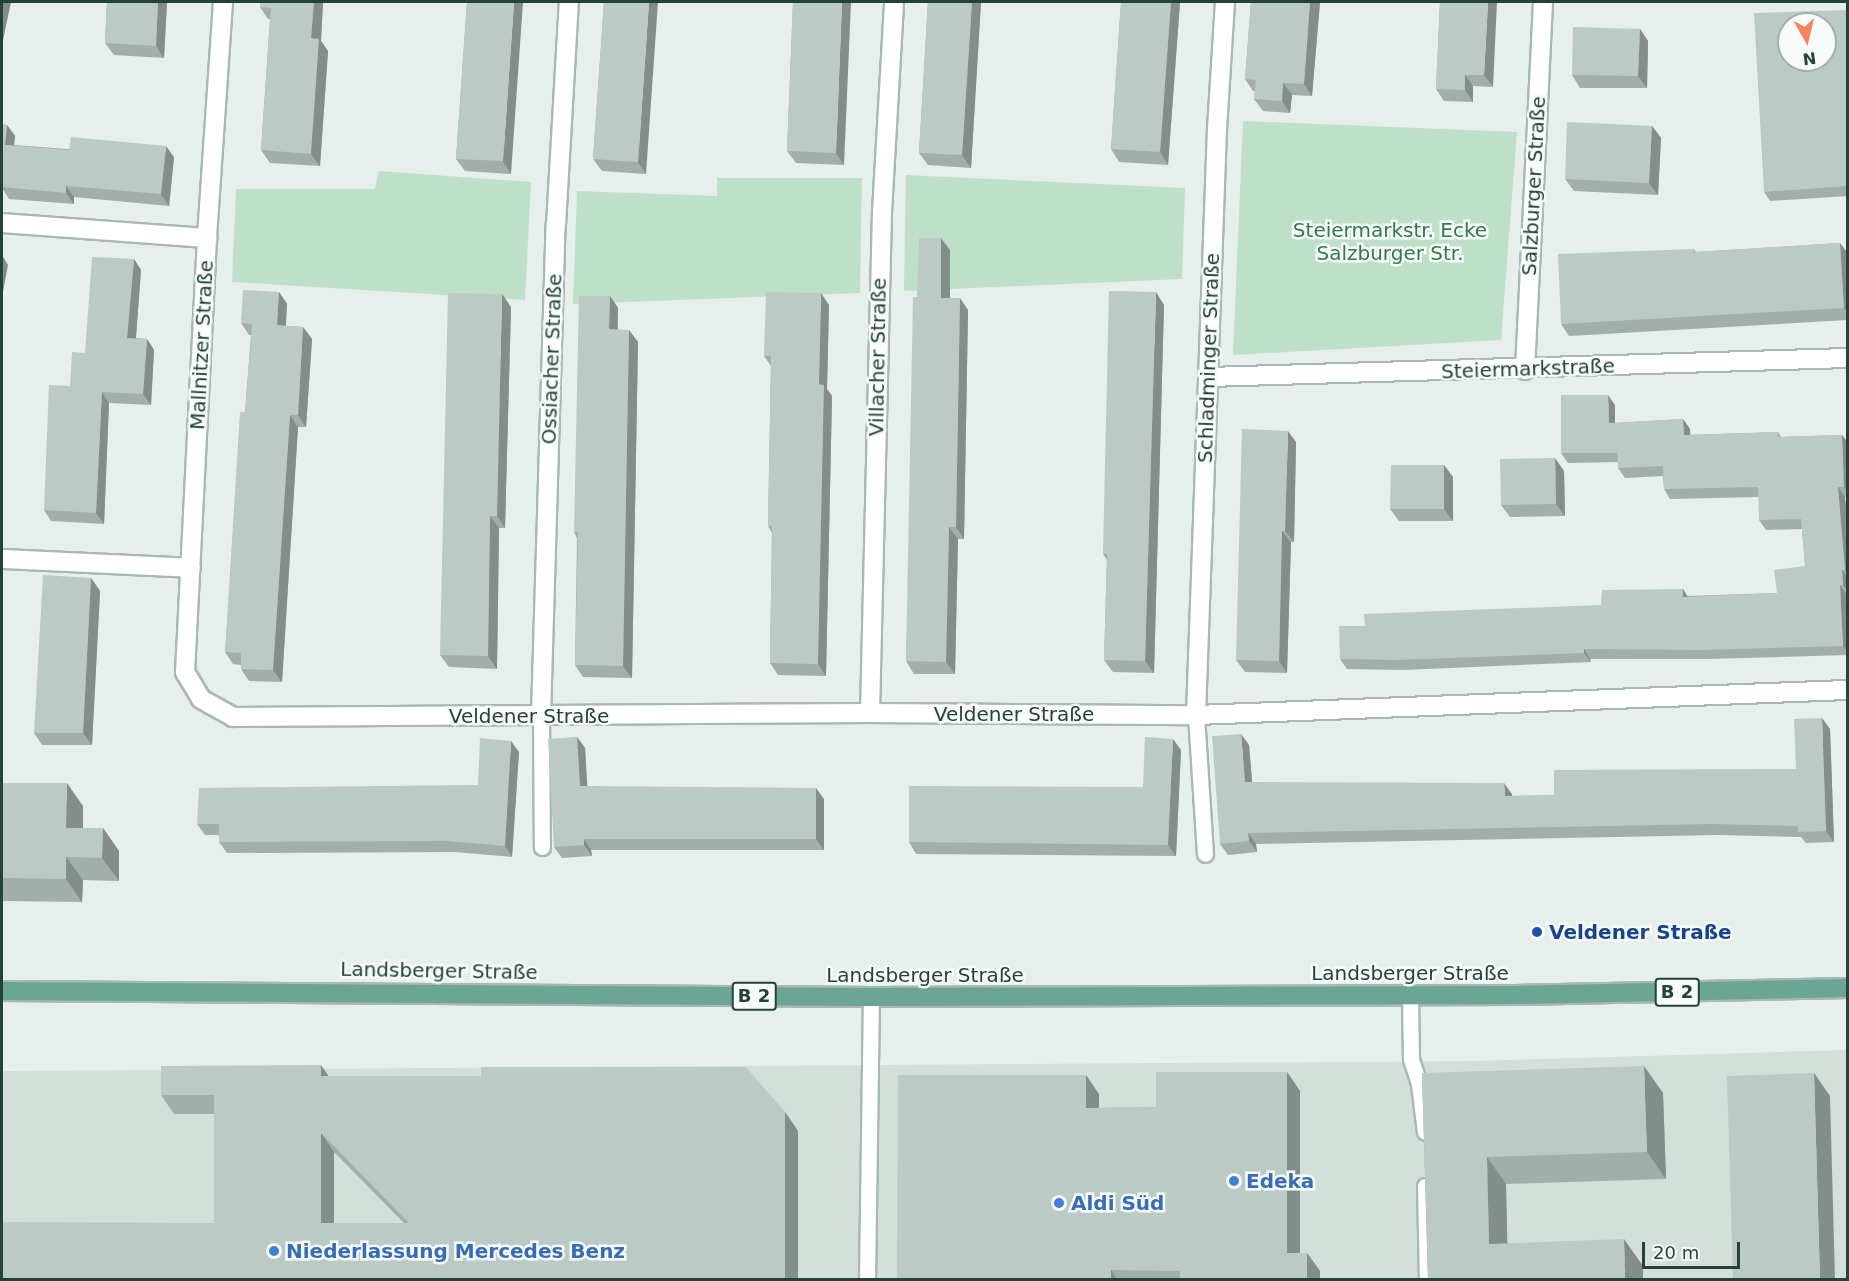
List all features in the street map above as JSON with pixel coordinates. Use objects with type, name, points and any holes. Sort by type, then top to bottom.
[{"type":"main road","name":"Landsberger Straße","points":[[2,991],[871,998],[1410,996],[1848,988]]},
{"type":"street","name":"Mallnitzer Straße","points":[[192,687],[185,672],[207,238],[223,2]]},
{"type":"street","name":"Ossiacher Straße","points":[[541,716],[556,225],[568,2]]},
{"type":"street","name":"Villacher Straße","points":[[870,713],[882,212],[894,2]]},
{"type":"street","name":"Schladminger Straße","points":[[1196,715],[1217,129],[1225,2]]},
{"type":"street","name":"Salzburger Straße","points":[[1525,370],[1543,2]]},
{"type":"street","points":[[2,223],[207,238]]},
{"type":"street","name":"Steiermarkstraße","points":[[1208,377],[1525,370],[1848,358]]},
{"type":"street","points":[[2,560],[191,568]]},
{"type":"street","name":"Veldener Straße","points":[[192,687],[201,699],[233,717],[870,713],[1196,715],[1848,690]]},
{"type":"lane","points":[[1196,715],[1205,854]]},
{"type":"lane","points":[[541,716],[542,847]]},
{"type":"lane","points":[[1410,996],[1411,1059],[1419,1084],[1425,1143]]},
{"type":"lane","points":[[867,1280],[871,998]]},
{"type":"lane","points":[[1425,1166],[1427,1280]]},
{"type":"shaded area","points":[[1847,1050],[1847,1279],[2,1279],[2,1071],[1474,1061]]},
{"type":"green space","name":"Steiermarkstr. Ecke Salzburger Str.","points":[[1243,121],[1517,132],[1501,340],[1233,355]]},
{"type":"green space","points":[[379,171],[531,182],[525,300],[232,282],[236,189],[375,189]]},
{"type":"green space","points":[[906,175],[1185,188],[1182,279],[904,291]]},
{"type":"green space","points":[[717,178],[862,178],[860,293],[573,304],[577,191],[717,196]]},
{"type":"building","points":[[107,2],[158,2],[156,46],[105,43]]},
{"type":"building","points":[[260,2],[314,2],[311,38],[319,39],[311,154],[261,150],[271,8],[260,7]]},
{"type":"building","points":[[467,2],[514,2],[503,161],[456,159]]},
{"type":"building","points":[[604,2],[649,2],[638,162],[593,159]]},
{"type":"building","points":[[793,2],[842,2],[836,153],[787,151]]},
{"type":"building","points":[[928,2],[972,2],[962,155],[919,153]]},
{"type":"building","points":[[1121,2],[1171,2],[1160,152],[1111,149]]},
{"type":"building","points":[[1251,2],[1310,2],[1304,84],[1283,83],[1282,101],[1254,99],[1256,80],[1245,79]]},
{"type":"building","points":[[1440,2],[1488,2],[1484,75],[1465,75],[1465,90],[1436,89]]},
{"type":"building","points":[[1848,10],[1848,186],[1764,192],[1754,13],[1777,12],[1777,72],[1837,72],[1837,12],[1785,12]]},
{"type":"building","points":[[1573,27],[1640,29],[1638,76],[1572,75]]},
{"type":"building","points":[[1567,122],[1652,126],[1649,183],[1565,179]]},
{"type":"building","points":[[2,124],[7,125],[5,145],[69,150],[71,137],[166,146],[161,194],[66,186],[66,193],[2,187]]},
{"type":"building","points":[[919,238],[941,238],[941,298],[960,298],[956,527],[949,527],[946,662],[906,661],[913,297],[917,297]]},
{"type":"building","points":[[1840,243],[1844,308],[1561,324],[1558,254],[1694,249],[1694,252]]},
{"type":"building","points":[[92,257],[134,259],[127,338],[147,339],[143,394],[102,392],[96,513],[44,510],[49,385],[70,386],[72,352],[85,353]]},
{"type":"building","points":[[243,290],[279,292],[277,325],[303,327],[298,415],[290,415],[273,670],[241,669],[241,653],[225,652],[240,412],[245,412],[252,324],[241,323]]},
{"type":"building","points":[[1109,291],[1156,292],[1145,661],[1104,660],[1107,554],[1103,554]]},
{"type":"building","points":[[766,292],[821,293],[819,384],[824,385],[818,664],[770,663],[772,526],[768,526],[771,356],[764,356]]},
{"type":"building","points":[[448,293],[502,294],[497,516],[490,516],[488,656],[440,655]]},
{"type":"building","points":[[579,296],[610,296],[609,329],[629,330],[623,666],[575,665],[578,532],[574,532]]},
{"type":"building","points":[[1561,395],[1608,395],[1609,423],[1683,419],[1684,435],[1778,432],[1778,437],[1842,435],[1844,487],[1838,487],[1845,570],[1842,570],[1843,585],[1840,585],[1843,646],[1701,650],[1584,649],[1584,653],[1397,660],[1340,659],[1339,626],[1365,626],[1364,614],[1601,605],[1602,590],[1683,589],[1683,597],[1777,593],[1774,570],[1805,566],[1801,519],[1759,520],[1758,487],[1664,489],[1663,466],[1618,468],[1617,453],[1561,453]]},
{"type":"building","points":[[1242,429],[1288,431],[1285,531],[1282,531],[1279,661],[1236,660]]},
{"type":"building","points":[[1555,458],[1556,504],[1501,505],[1500,459]]},
{"type":"building","points":[[1391,465],[1444,465],[1444,509],[1390,509]]},
{"type":"building","points":[[43,575],[91,578],[83,733],[34,733]]},
{"type":"building","points":[[1822,718],[1826,831],[1798,832],[1798,826],[1711,824],[1248,833],[1249,841],[1220,844],[1212,736],[1241,734],[1245,782],[1504,783],[1505,796],[1554,795],[1554,770],[1796,769],[1794,719]]},
{"type":"building","points":[[577,737],[580,786],[816,788],[816,839],[584,839],[584,845],[554,847],[548,739]]},
{"type":"building","points":[[1145,737],[1173,739],[1168,845],[909,842],[909,786],[1143,787]]},
{"type":"building","points":[[480,738],[511,741],[505,846],[447,841],[219,842],[219,824],[197,824],[199,788],[478,785]]},
{"type":"building","points":[[2,783],[67,783],[66,828],[103,828],[102,858],[66,857],[66,879],[2,878]]},
{"type":"building","points":[[321,1065],[321,1076],[481,1076],[481,1067],[746,1067],[785,1112],[785,1280],[2,1280],[2,1222],[214,1223],[214,1095],[161,1095],[161,1066]],"holes":[[[321,1133],[409,1223],[321,1223]]]},
{"type":"building","points":[[1644,1066],[1647,1152],[1487,1157],[1489,1244],[1624,1239],[1625,1280],[1428,1280],[1422,1073]]},
{"type":"building","points":[[1156,1072],[1287,1072],[1287,1253],[1307,1253],[1307,1280],[1180,1280],[1180,1271],[1111,1270],[1111,1280],[897,1280],[898,1075],[1086,1075],[1086,1108],[1156,1107]]},
{"type":"building","points":[[1814,1073],[1820,1280],[1733,1280],[1727,1076]]},
{"type":"place","name":"Veldener Straße","points":[[1537,932]]},
{"type":"place","name":"Edeka","points":[[1234,1181]]},
{"type":"place","name":"Aldi Süd","points":[[1059,1203]]},
{"type":"place","name":"Niederlassung Mercedes Benz","points":[[274,1251]]}]
